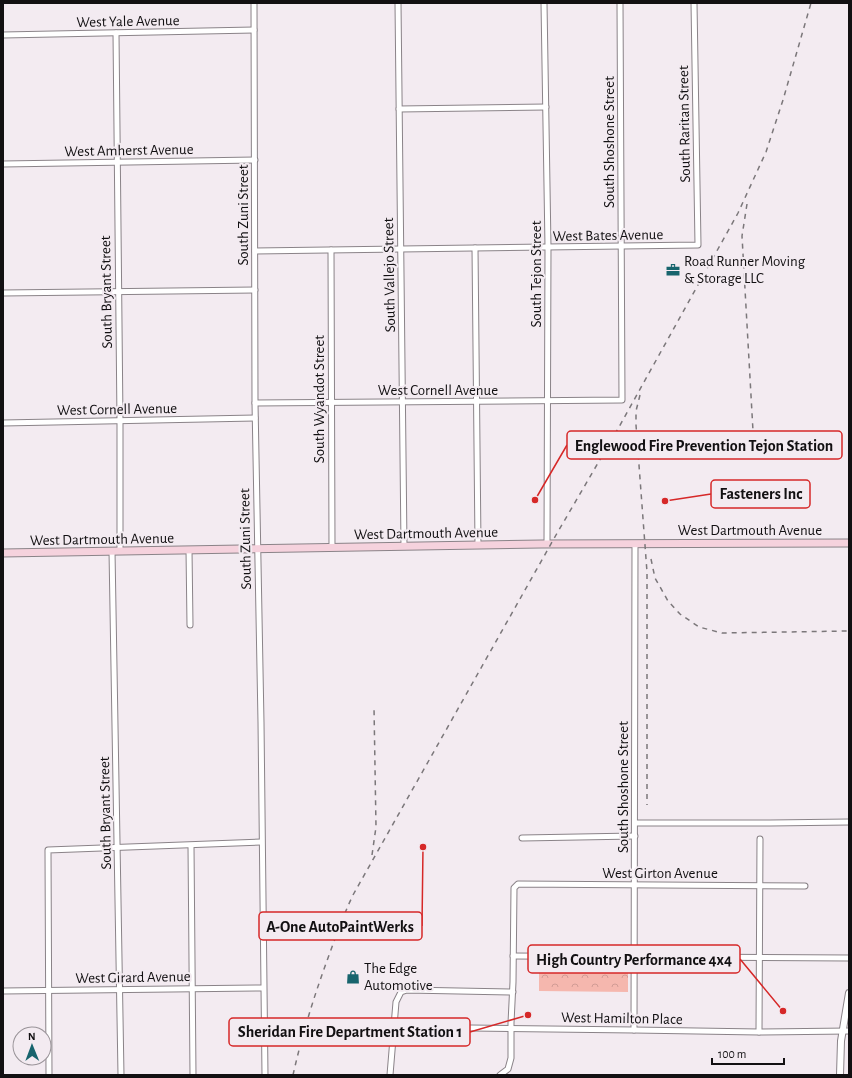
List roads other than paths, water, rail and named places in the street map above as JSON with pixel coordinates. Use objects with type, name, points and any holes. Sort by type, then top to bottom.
[{"type":"main road","name":"West Dartmouth Avenue","points":[[3,553],[547,544],[849,543]]},
{"type":"street","name":"South Zuni Street","points":[[254,3],[255,418],[261,722],[261,842],[265,1075]]},
{"type":"street","name":"South Vallejo Street","points":[[398,3],[404,546]]},
{"type":"street","name":"South Tejon Street","points":[[544,3],[548,248],[547,544]]},
{"type":"street","name":"South Shoshone Street","points":[[620,3],[622,400]]},
{"type":"street","name":"South Raritan Street","points":[[694,3],[698,245]]},
{"type":"street","name":"West Yale Avenue","points":[[3,35],[254,30]]},
{"type":"street","name":"South Bryant Street","points":[[116,33],[120,551]]},
{"type":"street","points":[[399,109],[546,107]]},
{"type":"street","name":"West Amherst Avenue","points":[[3,164],[255,160]]},
{"type":"street","name":"West Bates Avenue","points":[[255,251],[698,245]]},
{"type":"street","points":[[475,248],[478,545]]},
{"type":"street","name":"South Wyandot Street","points":[[330,250],[332,548]]},
{"type":"street","points":[[3,293],[255,290]]},
{"type":"street","name":"West Cornell Avenue","points":[[255,403],[622,400]]},
{"type":"street","name":"West Cornell Avenue","points":[[3,423],[120,422],[255,418]]},
{"type":"street","name":"South Shoshone Street","points":[[634,1030],[635,544]]},
{"type":"street","points":[[189,550],[190,625]]},
{"type":"street","name":"South Bryant Street","points":[[112,551],[122,1075]]},
{"type":"street","points":[[635,823],[849,822]]},
{"type":"street","points":[[522,838],[635,836]]},
{"type":"street","points":[[759,1032],[760,839]]},
{"type":"street","points":[[49,1075],[48,850],[191,846],[261,842]]},
{"type":"street","points":[[191,846],[193,1075]]},
{"type":"street","name":"West Girton Avenue","points":[[513,956],[514,888],[515,885],[518,884],[805,886]]},
{"type":"street","points":[[501,1074],[508,1069],[510,1062],[513,956],[849,958]]},
{"type":"street","name":"West Girard Avenue","points":[[3,991],[263,988]]},
{"type":"street","points":[[390,1075],[397,997],[401,992],[513,992]]},
{"type":"street","points":[[840,1075],[841,1041],[846,1031],[849,993]]},
{"type":"street","name":"West Hamilton Place","points":[[394,1027],[759,1032],[846,1031]]},
{"type":"railway","points":[[293,1075],[304,1030],[318,987],[353,895],[556,535],[619,427],[738,213],[766,152],[783,100],[811,3]]},
{"type":"railway","points":[[747,204],[742,236],[753,431]]},
{"type":"railway","points":[[640,395],[636,411],[636,425],[647,572],[647,805]]},
{"type":"railway","points":[[651,559],[655,578],[668,601],[680,614],[699,627],[722,633],[849,631]]},
{"type":"railway","points":[[372,855],[376,827],[374,707]]},
{"type":"place","name":"Road Runner Moving & Storage LLC","points":[[673,270]]},
{"type":"place","name":"Englewood Fire Prevention Tejon Station","points":[[535,500]]},
{"type":"place","name":"Fasteners Inc","points":[[665,501]]},
{"type":"place","name":"A-One AutoPaintWerks","points":[[423,847]]},
{"type":"place","name":"The Edge Automotive","points":[[353,977]]},
{"type":"place","name":"High Country Performance 4x4","points":[[783,1011]]},
{"type":"place","name":"Sheridan Fire Department Station 1","points":[[528,1015]]}]
